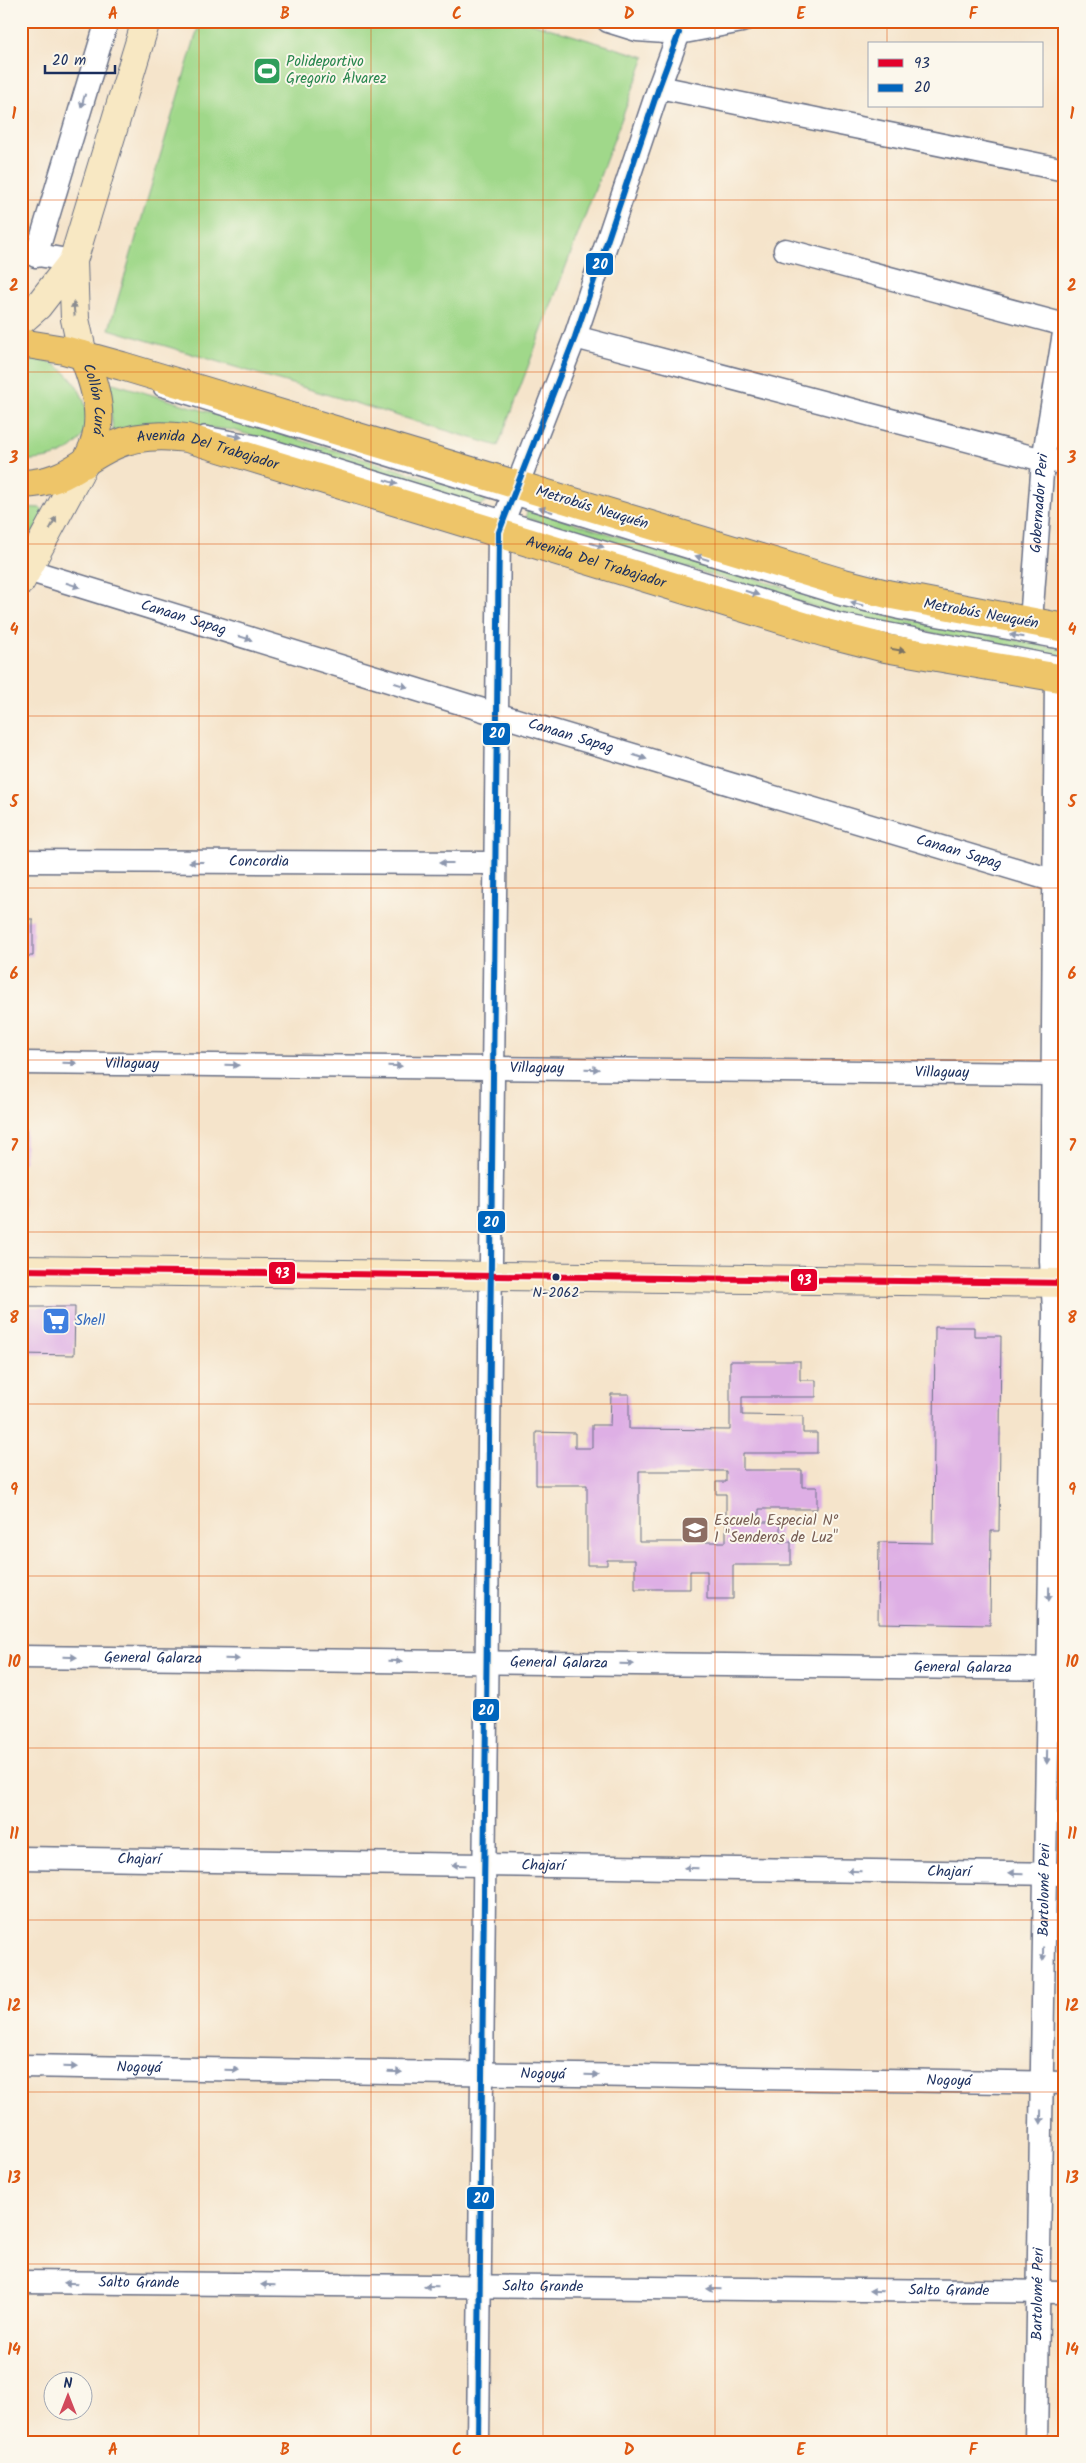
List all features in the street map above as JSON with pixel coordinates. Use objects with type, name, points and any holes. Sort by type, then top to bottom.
[{"type":"main road","name":"Collón Curá","points":[[21,321],[38,306],[72,261],[146,21]]},
{"type":"main road","name":"Collón Curá","points":[[23,573],[95,443],[100,418],[95,390],[83,355],[75,319],[72,261]]},
{"type":"main road","name":"Avenida Del Trabajador","points":[[21,343],[47,346],[122,366],[507,508],[848,639],[894,650],[1062,673]]},
{"type":"main road","name":"Avenida Del Trabajador","points":[[21,484],[52,481],[114,445],[135,439],[175,437],[507,508],[855,586],[1065,628]]},
{"type":"main road","points":[[21,1270],[1059,1283]]},
{"type":"street","points":[[72,261],[29,254],[107,21]]},
{"type":"street","points":[[608,21],[680,33],[742,21]]},
{"type":"street","points":[[478,2442],[496,714],[507,508],[575,337],[658,87],[680,33]]},
{"type":"street","points":[[658,87],[1065,170]]},
{"type":"street","points":[[785,250],[1065,326]]},
{"type":"street","name":"Gobernador Peri","points":[[1031,622],[1043,460],[1065,326]]},
{"type":"street","points":[[575,337],[1043,460],[1065,463]]},
{"type":"street","name":"Canaan Sapag","points":[[23,573],[1059,882]]},
{"type":"street","name":"Bartolomé Peri","points":[[1036,2442],[1041,2082],[1055,1874],[1059,1283],[1052,1074],[1059,882],[1062,673]]},
{"type":"street","name":"Concordia","points":[[21,861],[495,863]]},
{"type":"street","name":"Villaguay","points":[[21,1062],[1052,1074]]},
{"type":"street","name":"General Galarza","points":[[21,1657],[1056,1669]]},
{"type":"street","name":"Chajarí","points":[[21,1858],[1055,1874]]},
{"type":"street","name":"Nogoyá","points":[[21,2066],[1065,2083]]},
{"type":"street","name":"Salto Grande","points":[[21,2282],[1065,2292]]},
{"type":"lane","name":"Metrobús Neuquén","points":[[507,508],[842,600],[912,616],[1065,644]]},
{"type":"green space","points":[[200,21],[525,21],[645,57],[498,446],[109,329]]},
{"type":"green space","points":[[21,354],[44,360],[57,366],[73,381],[84,401],[87,423],[84,433],[73,447],[59,455],[44,459],[21,460]]},
{"type":"green space","points":[[113,383],[485,496],[486,502],[479,506],[233,430],[172,424],[113,431],[108,386]]},
{"type":"green space","points":[[21,507],[41,508],[44,512],[21,556]]},
{"type":"green space","points":[[532,510],[848,607],[1065,650],[1065,659],[848,617],[526,518],[527,511]]},
{"type":"building","points":[[21,919],[33,919],[33,956],[21,956]]},
{"type":"building","points":[[21,1130],[26,1130],[25,1163],[21,1163]]},
{"type":"building","points":[[21,1199],[25,1199],[24,1236],[21,1236]]},
{"type":"building","points":[[21,1307],[75,1307],[74,1355],[21,1354]]},
{"type":"building","points":[[935,1327],[974,1327],[974,1336],[1001,1336],[999,1531],[991,1531],[990,1625],[878,1623],[879,1542],[933,1543]]},
{"type":"building","points":[[730,1361],[800,1361],[800,1380],[816,1380],[816,1397],[742,1397],[742,1415],[803,1416],[803,1433],[817,1433],[817,1453],[743,1453],[743,1470],[802,1470],[802,1487],[817,1487],[817,1509],[759,1509],[759,1522],[780,1522],[780,1542],[791,1542],[791,1565],[733,1565],[733,1599],[707,1599],[707,1571],[690,1571],[690,1589],[635,1589],[635,1560],[607,1560],[607,1565],[587,1565],[587,1485],[536,1485],[536,1432],[575,1433],[575,1448],[592,1448],[592,1425],[610,1425],[611,1394],[629,1394],[629,1429],[730,1430]],"holes":[[[639,1471],[726,1471],[726,1482],[716,1482],[716,1494],[726,1494],[726,1542],[639,1542]]]},
{"type":"transit line","name":"20","points":[[478,2442],[499,532],[575,337],[679,33]]},
{"type":"transit line","name":"93","points":[[21,1270],[1065,1283]]},
{"type":"place","name":"Polideportivo Gregorio Álvarez","points":[[267,71]]},
{"type":"place","name":"N-2062","points":[[556,1277]]},
{"type":"place","name":"Shell","points":[[56,1321]]},
{"type":"place","name":"Escuela Especial N° 1 \"Senderos de Luz\"","points":[[695,1530]]}]
